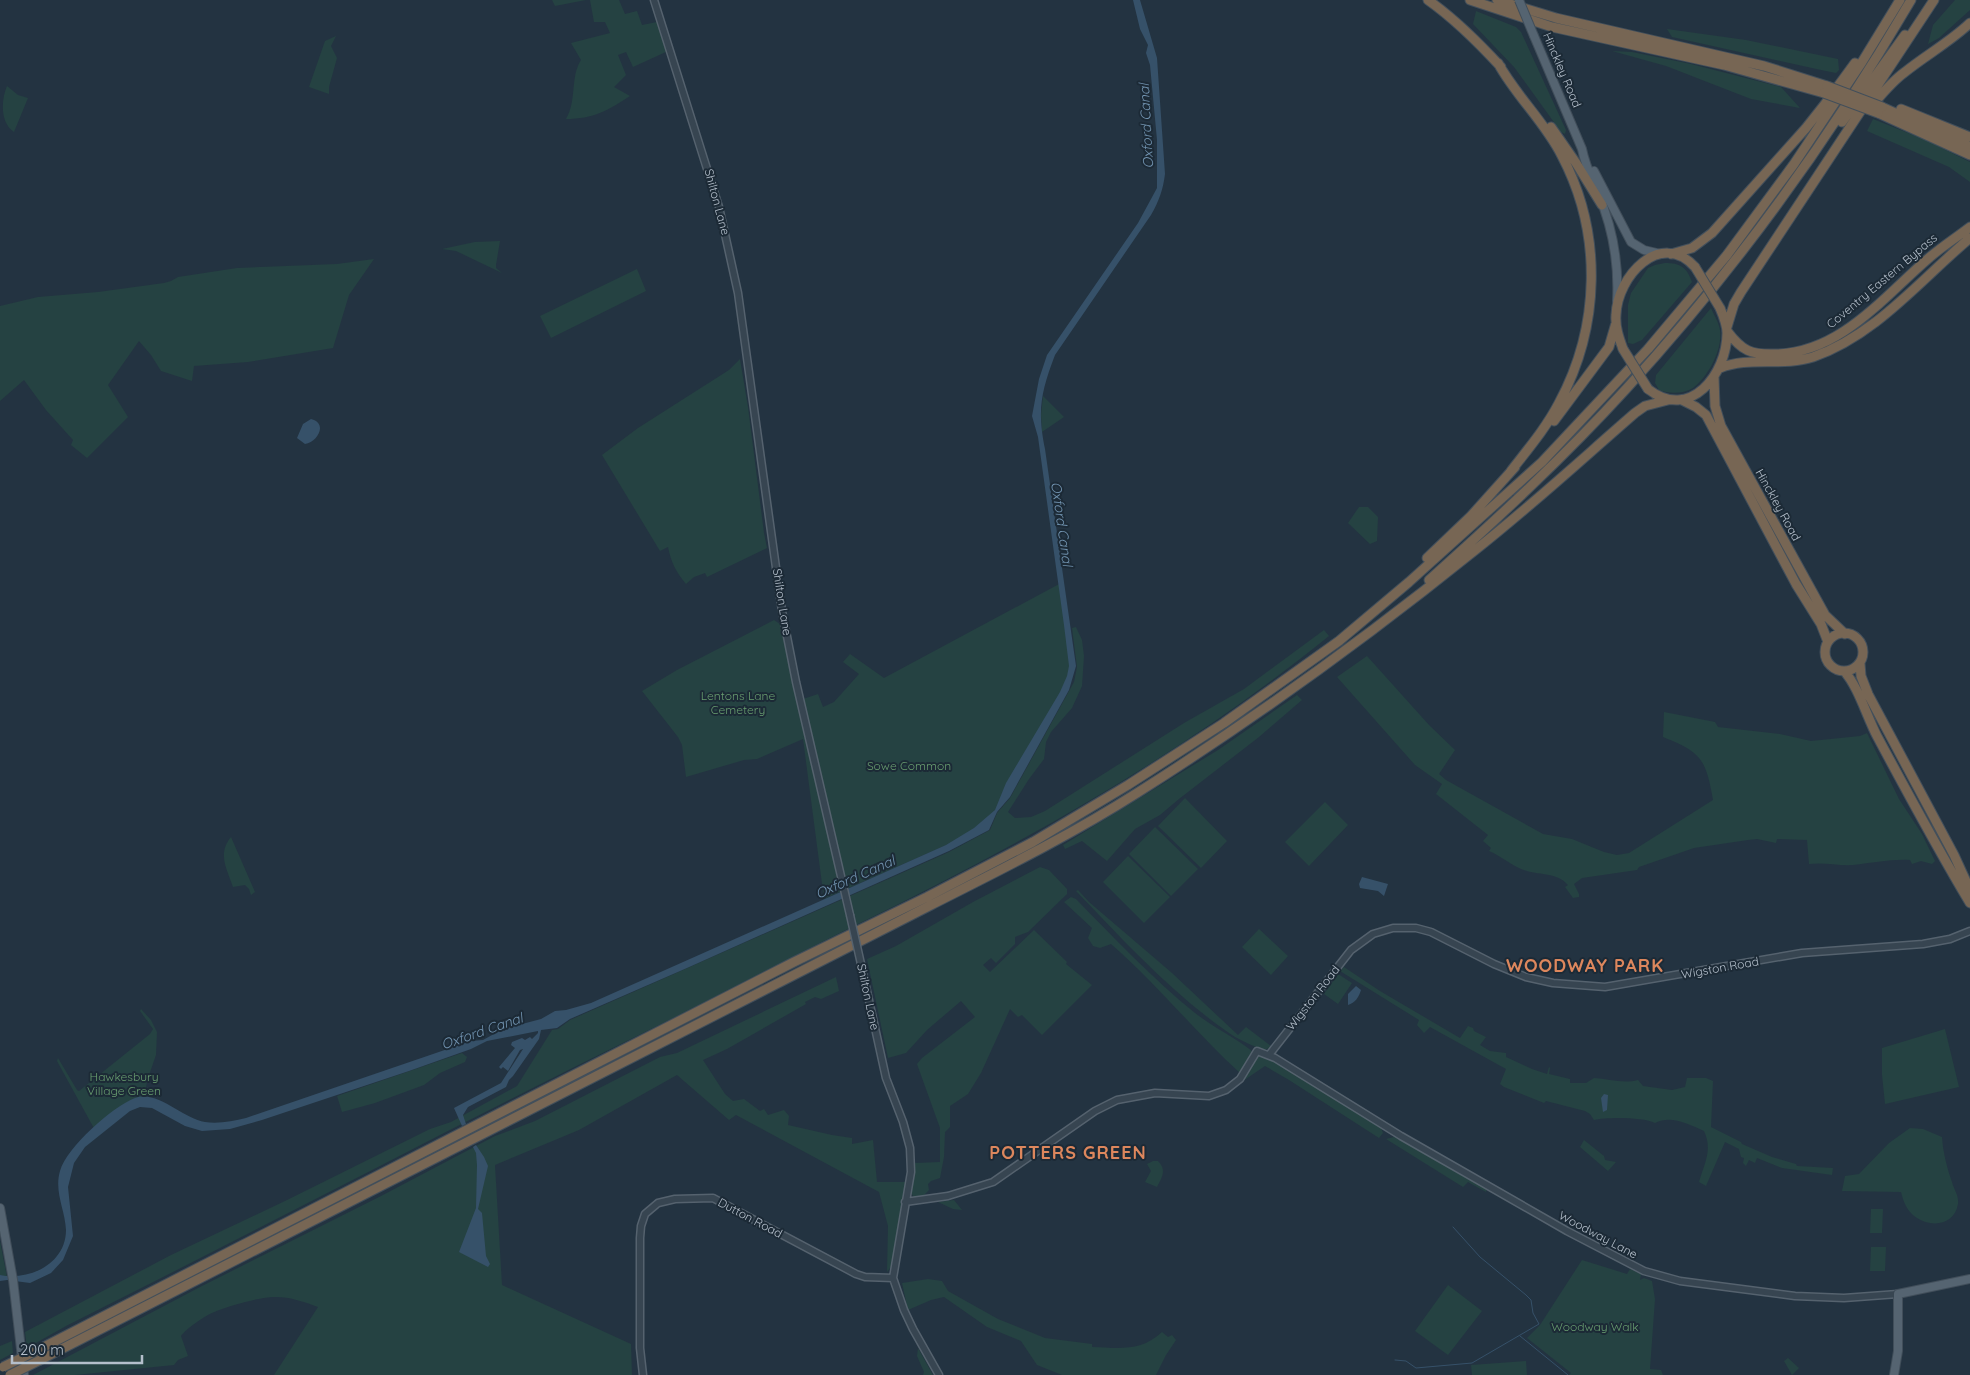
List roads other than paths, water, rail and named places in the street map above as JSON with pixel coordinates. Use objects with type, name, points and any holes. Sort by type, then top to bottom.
[{"type":"highway","points":[[1428,0],[1445,12],[1467,32],[1498,63],[1538,109],[1576,163],[1602,205]]},
{"type":"highway","points":[[1470,0],[1562,29],[1724,65],[1863,99],[1970,155]]},
{"type":"highway","points":[[1497,0],[1556,18],[1764,66],[1825,90],[1970,137]]},
{"type":"highway","points":[[1339,641],[1471,516],[1546,431],[1609,347],[1616,323],[1617,307],[1622,287],[1634,270],[1643,261],[1661,254],[1671,254],[1692,248],[1712,233],[1806,128],[1844,79],[1896,0]]},
{"type":"highway","points":[[1,1368],[794,962],[927,897],[1033,842],[1128,785],[1224,723],[1339,641],[1409,582],[1542,462],[1648,349],[1706,280],[1788,172],[1836,102],[1900,0]]},
{"type":"highway","points":[[1345,651],[1417,591],[1482,532],[1549,469],[1620,396],[1690,314],[1764,222],[1803,169],[1868,72],[1911,0]]},
{"type":"highway","points":[[1803,169],[1840,124],[1931,3]]},
{"type":"highway","points":[[10,1375],[1038,850],[1151,784],[1230,733],[1345,651],[1476,550],[1635,413],[1645,406],[1668,400],[1682,400],[1697,394],[1714,377],[1724,357],[1727,329],[1734,304],[1931,3]]},
{"type":"highway","points":[[1808,192],[1892,83],[1911,67],[1950,41],[1970,23]]},
{"type":"highway","points":[[1498,63],[1504,74],[1547,130],[1568,169],[1585,219],[1592,280],[1580,356],[1568,386],[1551,417],[1511,471]]},
{"type":"highway","points":[[1881,108],[1970,147]]},
{"type":"highway","name":"Coventry Eastern Bypass","points":[[1727,329],[1740,347],[1756,353],[1790,354],[1812,349],[1831,340],[1850,327],[1930,257],[1970,227]]},
{"type":"highway","name":"Coventry Eastern Bypass","points":[[1720,368],[1736,362],[1768,363],[1799,360],[1812,357],[1845,342],[1864,332],[1889,312],[1970,238]]},
{"type":"highway","points":[[1671,254],[1685,259],[1695,267],[1720,308],[1727,329]]},
{"type":"highway","points":[[1616,323],[1623,349],[1648,389],[1668,400]]},
{"type":"highway","name":"Hinckley Road","points":[[1714,377],[1715,406],[1721,426],[1825,616],[1845,634]]},
{"type":"highway","name":"Hinckley Road","points":[[1682,400],[1706,414],[1796,584],[1821,624],[1828,642]]},
{"type":"highway","points":[[1845,634],[1856,637],[1861,642],[1863,655],[1860,662],[1851,670],[1835,669],[1828,661],[1825,652],[1828,642],[1834,635],[1845,634]]},
{"type":"highway","points":[[1860,662],[1861,676],[1868,694],[1954,855],[1970,890]]},
{"type":"highway","points":[[1844,671],[1853,682],[1864,711],[1970,903]]},
{"type":"main road","name":"Hinckley Road","points":[[1520,0],[1582,149],[1631,242],[1644,250],[1661,254]]},
{"type":"main road","name":"Hinckley Road","points":[[1582,149],[1584,160],[1602,205],[1615,246],[1618,273],[1617,307]]},
{"type":"main road","points":[[0,1208],[15,1297],[24,1375]]},
{"type":"main road","name":"Woodway Lane","points":[[1898,1294],[1970,1279]]},
{"type":"main road","points":[[1894,1375],[1898,1351],[1898,1294]]},
{"type":"street","name":"Shilton Lane","points":[[654,0],[706,161],[728,241],[742,320],[782,607],[796,682],[886,1078],[909,1139],[911,1172],[893,1278]]},
{"type":"street","name":"Wigston Road","points":[[1269,1055],[1352,950],[1373,934],[1392,928],[1416,928],[1431,932],[1501,967],[1526,977],[1553,984],[1605,987],[1802,954],[1923,944],[1950,939],[1969,930]]},
{"type":"street","name":"Woodway Lane","points":[[905,1202],[948,1196],[993,1182],[1095,1111],[1117,1100],[1155,1093],[1209,1096],[1226,1090],[1240,1079],[1257,1051],[1269,1055],[1401,1136],[1567,1232],[1644,1271],[1680,1281],[1795,1296],[1844,1298],[1898,1294]]},
{"type":"street","name":"Dutton Road","points":[[643,1375],[640,1348],[641,1226],[645,1214],[658,1203],[682,1198],[713,1198],[856,1274],[865,1277],[893,1278]]},
{"type":"street","points":[[893,1278],[912,1330],[939,1375]]},
{"type":"water","points":[[1133,0],[1140,0],[1157,58],[1164,180],[1151,215],[1055,355],[1046,380],[1042,401],[1041,423],[1076,666],[1069,690],[1010,797],[997,812],[989,830],[949,851],[570,1019],[557,1028],[541,1030],[539,1039],[506,1087],[468,1107],[463,1115],[466,1124],[462,1126],[454,1108],[501,1083],[523,1049],[520,1050],[508,1071],[503,1067],[501,1069],[499,1067],[515,1048],[511,1045],[512,1042],[522,1038],[525,1040],[530,1037],[532,1039],[538,1031],[487,1041],[471,1049],[409,1071],[230,1129],[202,1131],[185,1126],[152,1108],[140,1107],[130,1111],[85,1147],[74,1163],[68,1187],[73,1236],[63,1260],[51,1273],[30,1283],[0,1281],[0,1275],[23,1275],[44,1268],[60,1252],[66,1230],[58,1179],[64,1161],[91,1129],[115,1110],[135,1098],[153,1098],[188,1116],[205,1122],[231,1121],[246,1118],[471,1041],[483,1040],[503,1029],[541,1019],[555,1011],[591,1003],[946,845],[974,828],[995,810],[1006,783],[1060,692],[1069,666],[1038,437],[1032,416],[1039,379],[1047,355],[1138,223],[1157,188],[1157,140],[1150,65],[1146,53],[1148,45],[1140,29]]},
{"type":"water","points":[[311,419],[319,424],[320,428],[314,440],[305,444],[297,438],[303,424]]},
{"type":"water","points":[[1362,877],[1388,884],[1384,896],[1378,891],[1360,888],[1359,884]]},
{"type":"water","points":[[1356,986],[1361,990],[1360,993],[1355,1001],[1348,1005],[1348,994]]},
{"type":"water","points":[[1604,1094],[1608,1095],[1607,1110],[1603,1112],[1601,1098]]},
{"type":"water","points":[[476,1145],[488,1166],[478,1209],[482,1213],[486,1256],[490,1264],[488,1267],[459,1252],[476,1208],[477,1165],[476,1153],[473,1147]]},
{"type":"waterway","points":[[1395,1360],[1406,1361],[1416,1368],[1472,1363],[1539,1324],[1533,1313],[1531,1300],[1480,1257],[1453,1227]]},
{"type":"waterway","points":[[1520,1336],[1568,1375]]},
{"type":"district","name":"WOODWAY PARK","points":[[1585,966]]},
{"type":"district","name":"POTTERS GREEN","points":[[1068,1153]]},
{"type":"water label","name":"Oxford Canal","points":[[1146,126]]},
{"type":"water label","name":"Oxford Canal","points":[[1062,524]]},
{"type":"water label","name":"Oxford Canal","points":[[855,877]]},
{"type":"water label","name":"Oxford Canal","points":[[482,1031]]},
{"type":"park label","name":"Lentons Lane Cemetery","points":[[738,703]]},
{"type":"park label","name":"Sowe Common","points":[[909,766]]},
{"type":"park label","name":"Hawkesbury Village Green","points":[[124,1084]]},
{"type":"park label","name":"Woodway Walk","points":[[1595,1327]]}]
